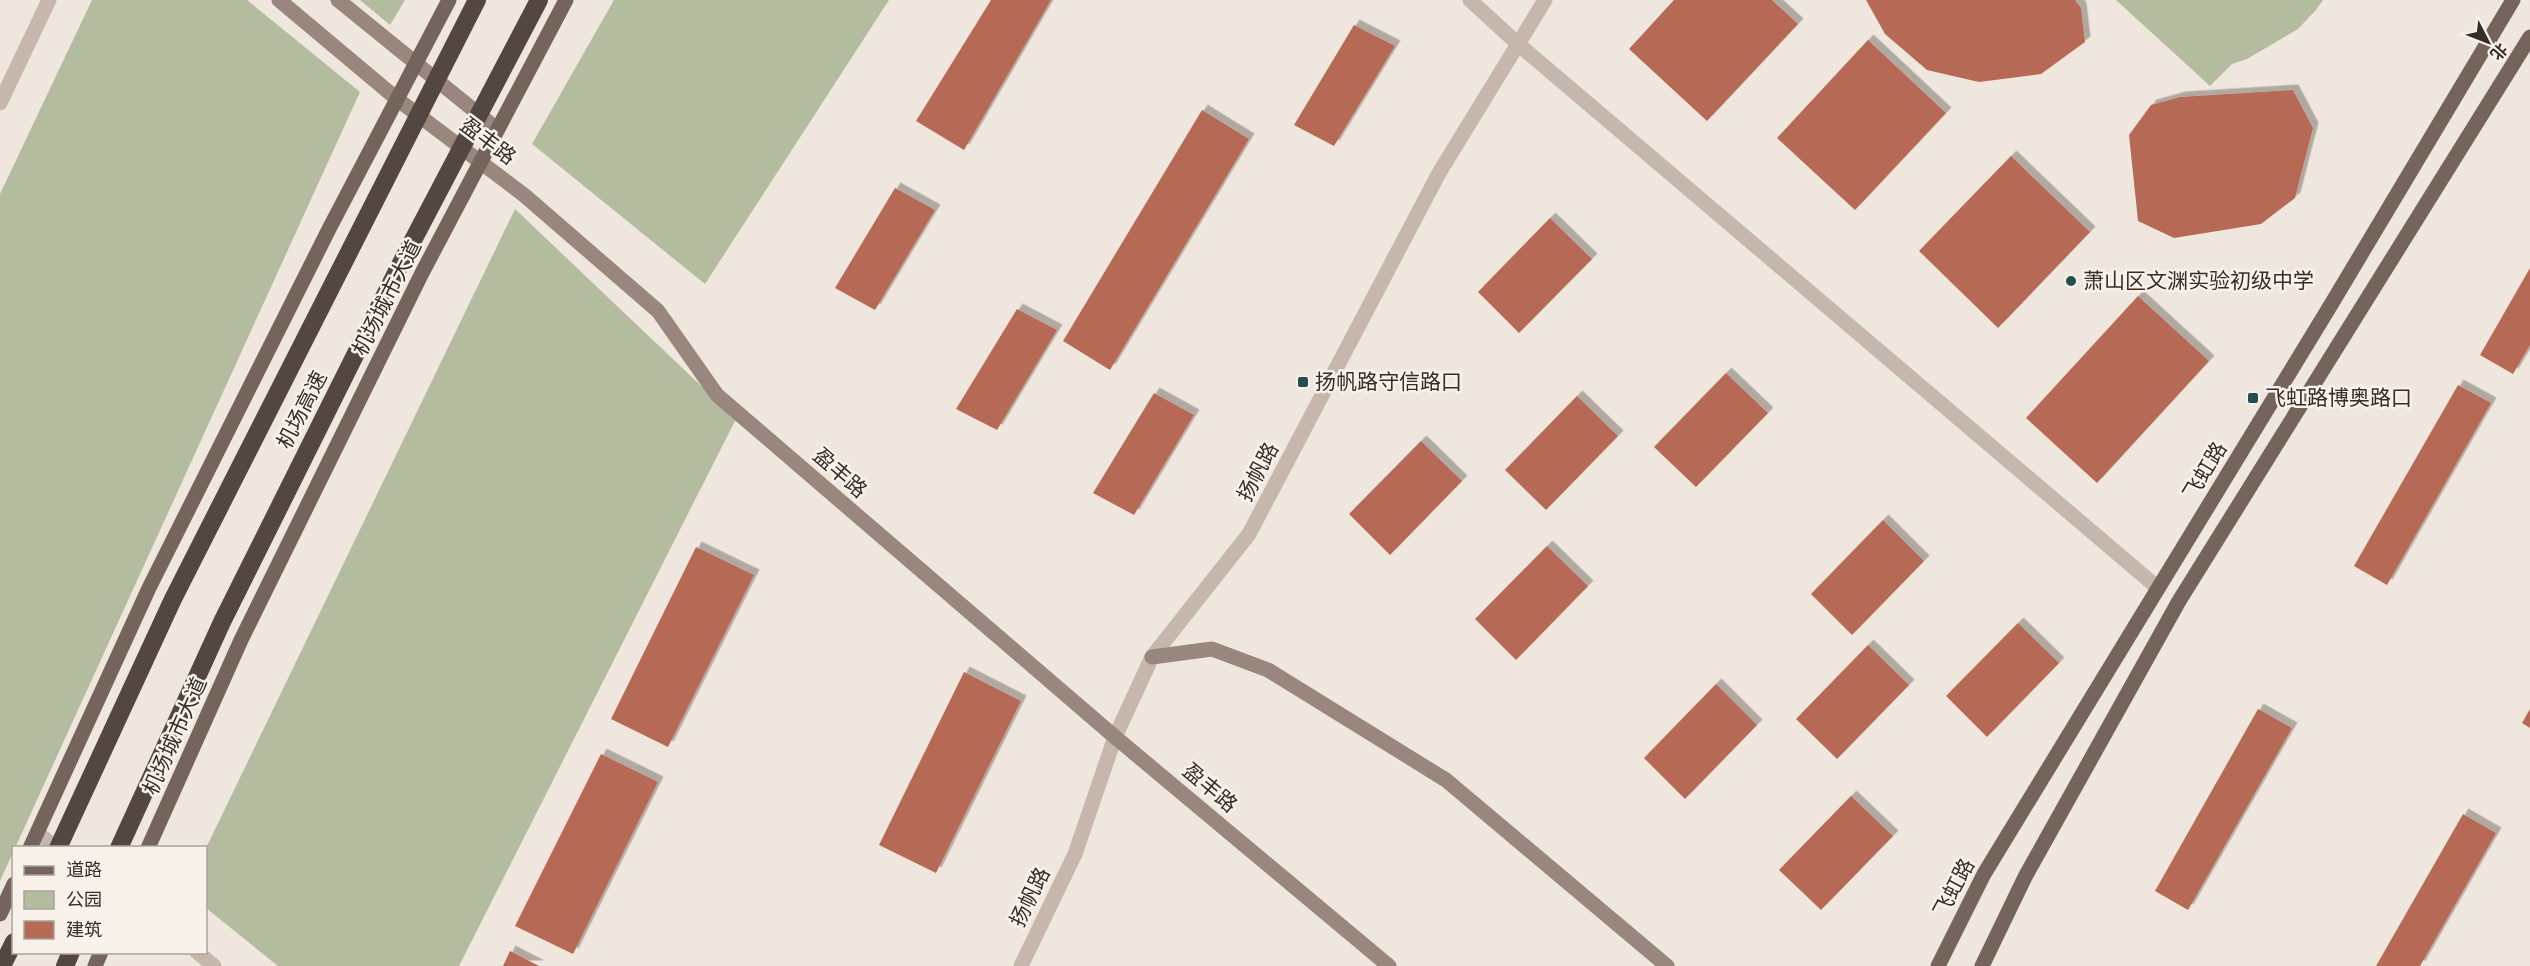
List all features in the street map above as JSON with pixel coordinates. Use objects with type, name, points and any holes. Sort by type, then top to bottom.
[{"type":"highway","name":"机场高速","points":[[58,846],[173,599],[477,0]]},
{"type":"highway","name":"机场高速","points":[[120,846],[222,622],[400,265],[539,0]]},
{"type":"highway","points":[[2,966],[12,946]]},
{"type":"main road","name":"盈丰路","points":[[279,0],[397,99],[524,195],[658,311],[717,395],[1115,737],[1389,966]]},
{"type":"main road","name":"盈丰路","points":[[338,0],[497,129]]},
{"type":"main road","points":[[31,846],[149,588],[329,229],[449,0]]},
{"type":"main road","name":"机场城市大道","points":[[149,846],[241,640],[422,273],[566,0]]},
{"type":"main road","name":"飞虹路","points":[[1938,966],[1984,874],[2513,0]]},
{"type":"main road","points":[[1982,966],[2025,877],[2179,601],[2530,37]]},
{"type":"main road","points":[[1152,657],[1212,650],[1268,670],[1446,780],[1667,966]]},
{"type":"main road","points":[[0,914],[12,888]]},
{"type":"street","points":[[0,103],[49,0]]},
{"type":"street","points":[[1470,0],[1518,44],[2158,588]]},
{"type":"street","name":"扬帆路","points":[[1021,966],[1074,854],[1115,737],[1152,657],[1249,534],[1439,172],[1545,0]]},
{"type":"street","points":[[37,833],[54,846]]},
{"type":"street","points":[[199,954],[214,966]]},
{"type":"green space","points":[[92,0],[247,0],[360,92],[16,846],[12,846],[12,855],[0,881],[0,194]]},
{"type":"green space","points":[[360,0],[405,0],[390,25]]},
{"type":"green space","points":[[614,0],[889,0],[705,284],[532,144]]},
{"type":"green space","points":[[2116,0],[2323,0],[2298,29],[2247,59],[2232,64],[2210,86]]},
{"type":"green space","points":[[515,209],[736,419],[459,966],[278,966],[207,909],[207,846]]},
{"type":"building","points":[[991,0],[1051,0],[964,150],[916,121]]},
{"type":"building","points":[[1674,0],[1772,0],[1798,24],[1707,121],[1629,49]]},
{"type":"building","points":[[1866,0],[2075,0],[2081,8],[2085,42],[2041,74],[1979,82],[1927,70],[1885,34]]},
{"type":"building","points":[[1354,25],[1395,46],[1334,146],[1294,125]]},
{"type":"building","points":[[1868,40],[1946,113],[1855,210],[1777,138]]},
{"type":"building","points":[[2293,90],[2313,128],[2295,198],[2261,224],[2174,238],[2138,221],[2129,135],[2151,105],[2180,97]]},
{"type":"building","points":[[1202,110],[1249,139],[1110,370],[1063,341]]},
{"type":"building","points":[[2011,156],[2090,232],[1998,328],[1919,251]]},
{"type":"building","points":[[895,188],[935,210],[875,310],[835,288]]},
{"type":"building","points":[[1550,218],[1592,259],[1519,333],[1478,292]]},
{"type":"building","points":[[2530,268],[2530,345],[2513,374],[2480,355]]},
{"type":"building","points":[[2138,296],[2209,361],[2097,483],[2026,418]]},
{"type":"building","points":[[1017,309],[1057,330],[997,430],[956,409]]},
{"type":"building","points":[[1726,373],[1768,413],[1696,487],[1654,447]]},
{"type":"building","points":[[2458,385],[2491,403],[2387,585],[2354,566]]},
{"type":"building","points":[[1154,393],[1194,415],[1134,515],[1093,493]]},
{"type":"building","points":[[1577,396],[1618,436],[1546,510],[1505,470]]},
{"type":"building","points":[[1421,441],[1462,481],[1390,555],[1349,514]]},
{"type":"building","points":[[1883,520],[1924,561],[1852,635],[1811,594]]},
{"type":"building","points":[[1547,546],[1588,586],[1516,660],[1475,619]]},
{"type":"building","points":[[696,547],[754,575],[668,747],[611,719]]},
{"type":"building","points":[[2018,623],[2059,663],[1987,737],[1946,696]]},
{"type":"building","points":[[1868,645],[1909,685],[1837,759],[1796,719]]},
{"type":"building","points":[[964,672],[1021,701],[936,873],[879,845]]},
{"type":"building","points":[[1716,684],[1757,725],[1685,799],[1644,758]]},
{"type":"building","points":[[2258,709],[2292,728],[2188,910],[2155,891]]},
{"type":"building","points":[[2530,709],[2530,728],[2522,723]]},
{"type":"building","points":[[601,754],[658,782],[573,954],[515,926]]},
{"type":"building","points":[[1851,796],[1893,836],[1821,910],[1779,870]]},
{"type":"building","points":[[2463,814],[2496,833],[2420,966],[2376,966]]},
{"type":"building","points":[[510,951],[539,966],[503,966]]},
{"type":"place","name":"萧山区文渊实验初级中学","points":[[2071,281]]},
{"type":"place","name":"扬帆路守信路口","points":[[1303,382]]},
{"type":"place","name":"飞虹路博奥路口","points":[[2253,398]]}]
